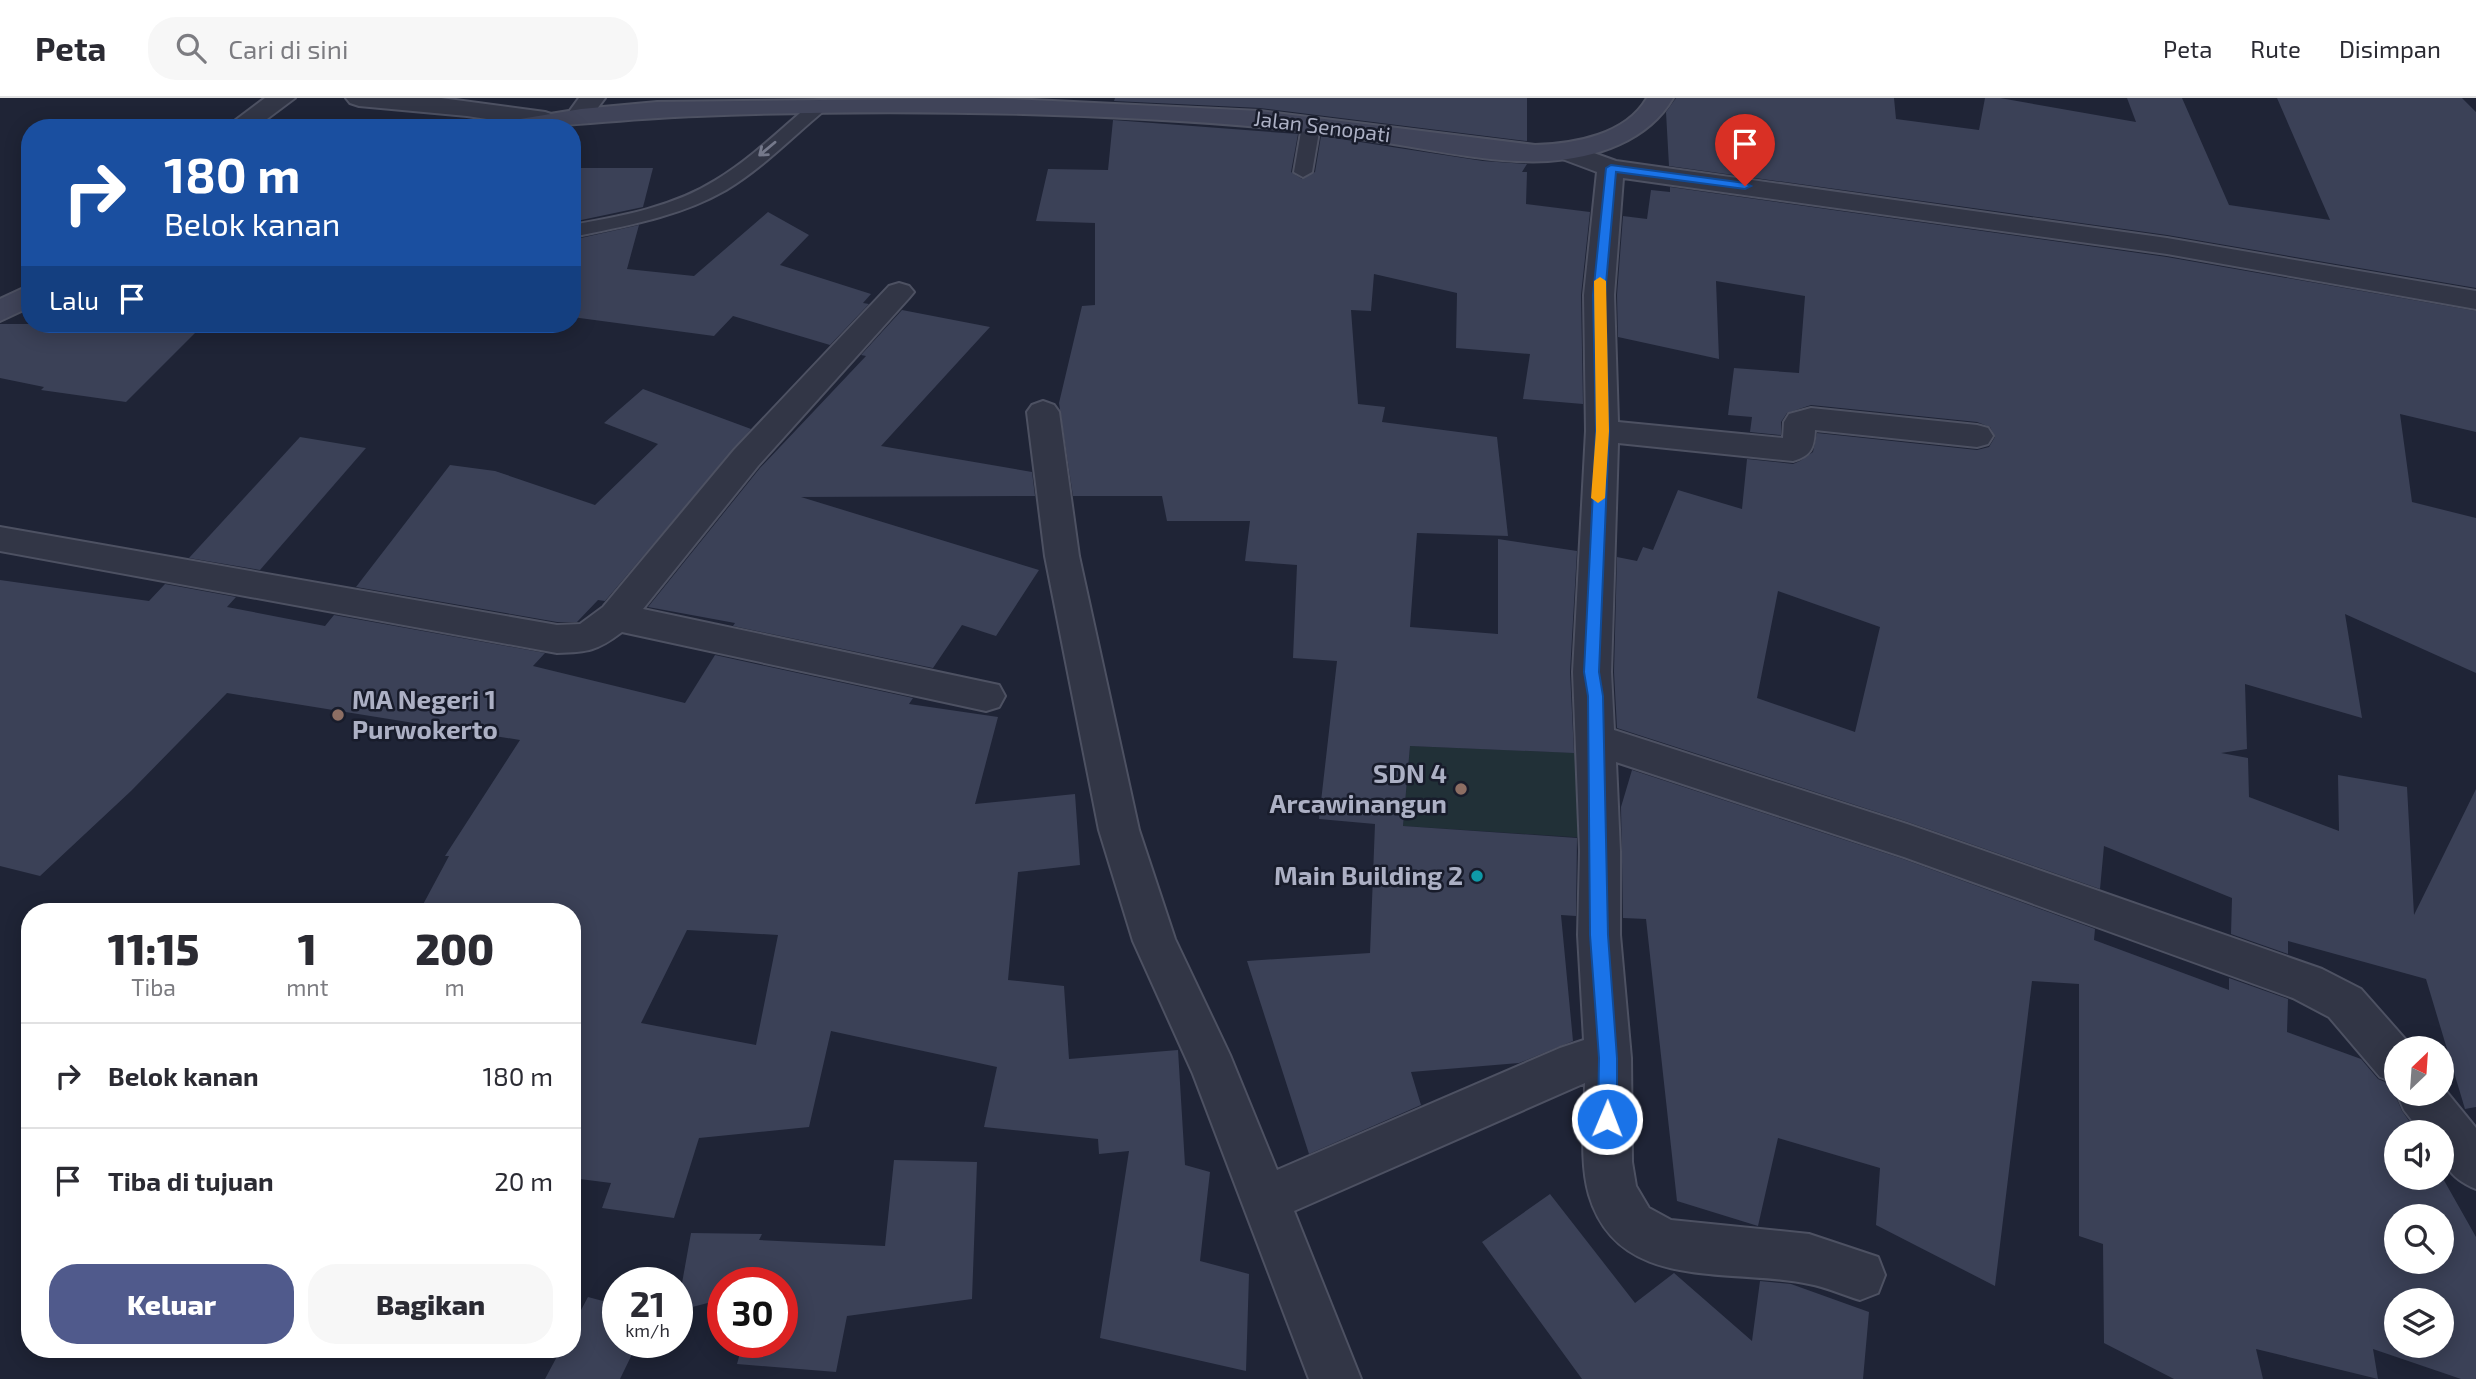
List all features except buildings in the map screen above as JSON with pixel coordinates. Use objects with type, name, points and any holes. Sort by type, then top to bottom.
[{"type":"main road","name":"Jalan Senopati","points":[[548,119],[585,107],[820,106],[1170,111],[1503,151],[1566,151],[1586,147],[1647,118],[1660,98]]},
{"type":"main road","points":[[0,312],[21,299]]},
{"type":"street","points":[[251,119],[282,98]]},
{"type":"street","points":[[359,98],[467,108],[538,119]]},
{"type":"street","points":[[1566,151],[1611,168],[2167,246],[2476,300]]},
{"type":"street","points":[[1611,168],[1599,295],[1602,431],[1592,672],[1600,851],[1599,935],[1608,1058],[1608,1162],[1613,1194],[1632,1225],[1665,1244],[1809,1259],[1860,1275]]},
{"type":"street","points":[[0,540],[557,639],[588,638],[616,617],[761,440],[899,292]]},
{"type":"street","points":[[1042,411],[1062,556],[1089,699],[1119,830],[1154,941],[1214,1070],[1335,1379]]},
{"type":"street","points":[[1602,431],[1793,450],[1798,446],[1800,422],[1811,419],[1977,436]]},
{"type":"street","points":[[616,617],[986,696]]},
{"type":"street","points":[[1595,740],[1907,841],[2307,984],[2345,1003],[2384,1048]]},
{"type":"street","points":[[1266,1199],[1448,1122],[1576,1063],[1608,1058]]},
{"type":"street","points":[[2429,1106],[2476,1165]]},
{"type":"lane","points":[[581,229],[666,210],[706,193],[734,176],[820,106]]},
{"type":"lane","points":[[1303,172],[1311,126]]},
{"type":"shaded area","points":[[1410,746],[1582,753],[1588,838],[1403,826]]},
{"type":"slow traffic","points":[[1598,498],[1603,368],[1600,281]]},
{"type":"place","name":"MA Negeri 1 Purwokerto","points":[[338,715]]},
{"type":"place","name":"SDN 4 Arcawinangun","points":[[1461,789]]},
{"type":"place","name":"Main Building 2","points":[[1477,876]]},
{"type":"route","points":[[1607,1119],[1608,1058],[1599,935],[1597,737],[1592,672],[1602,431],[1603,368],[1599,295],[1611,168],[1745,186]]}]
